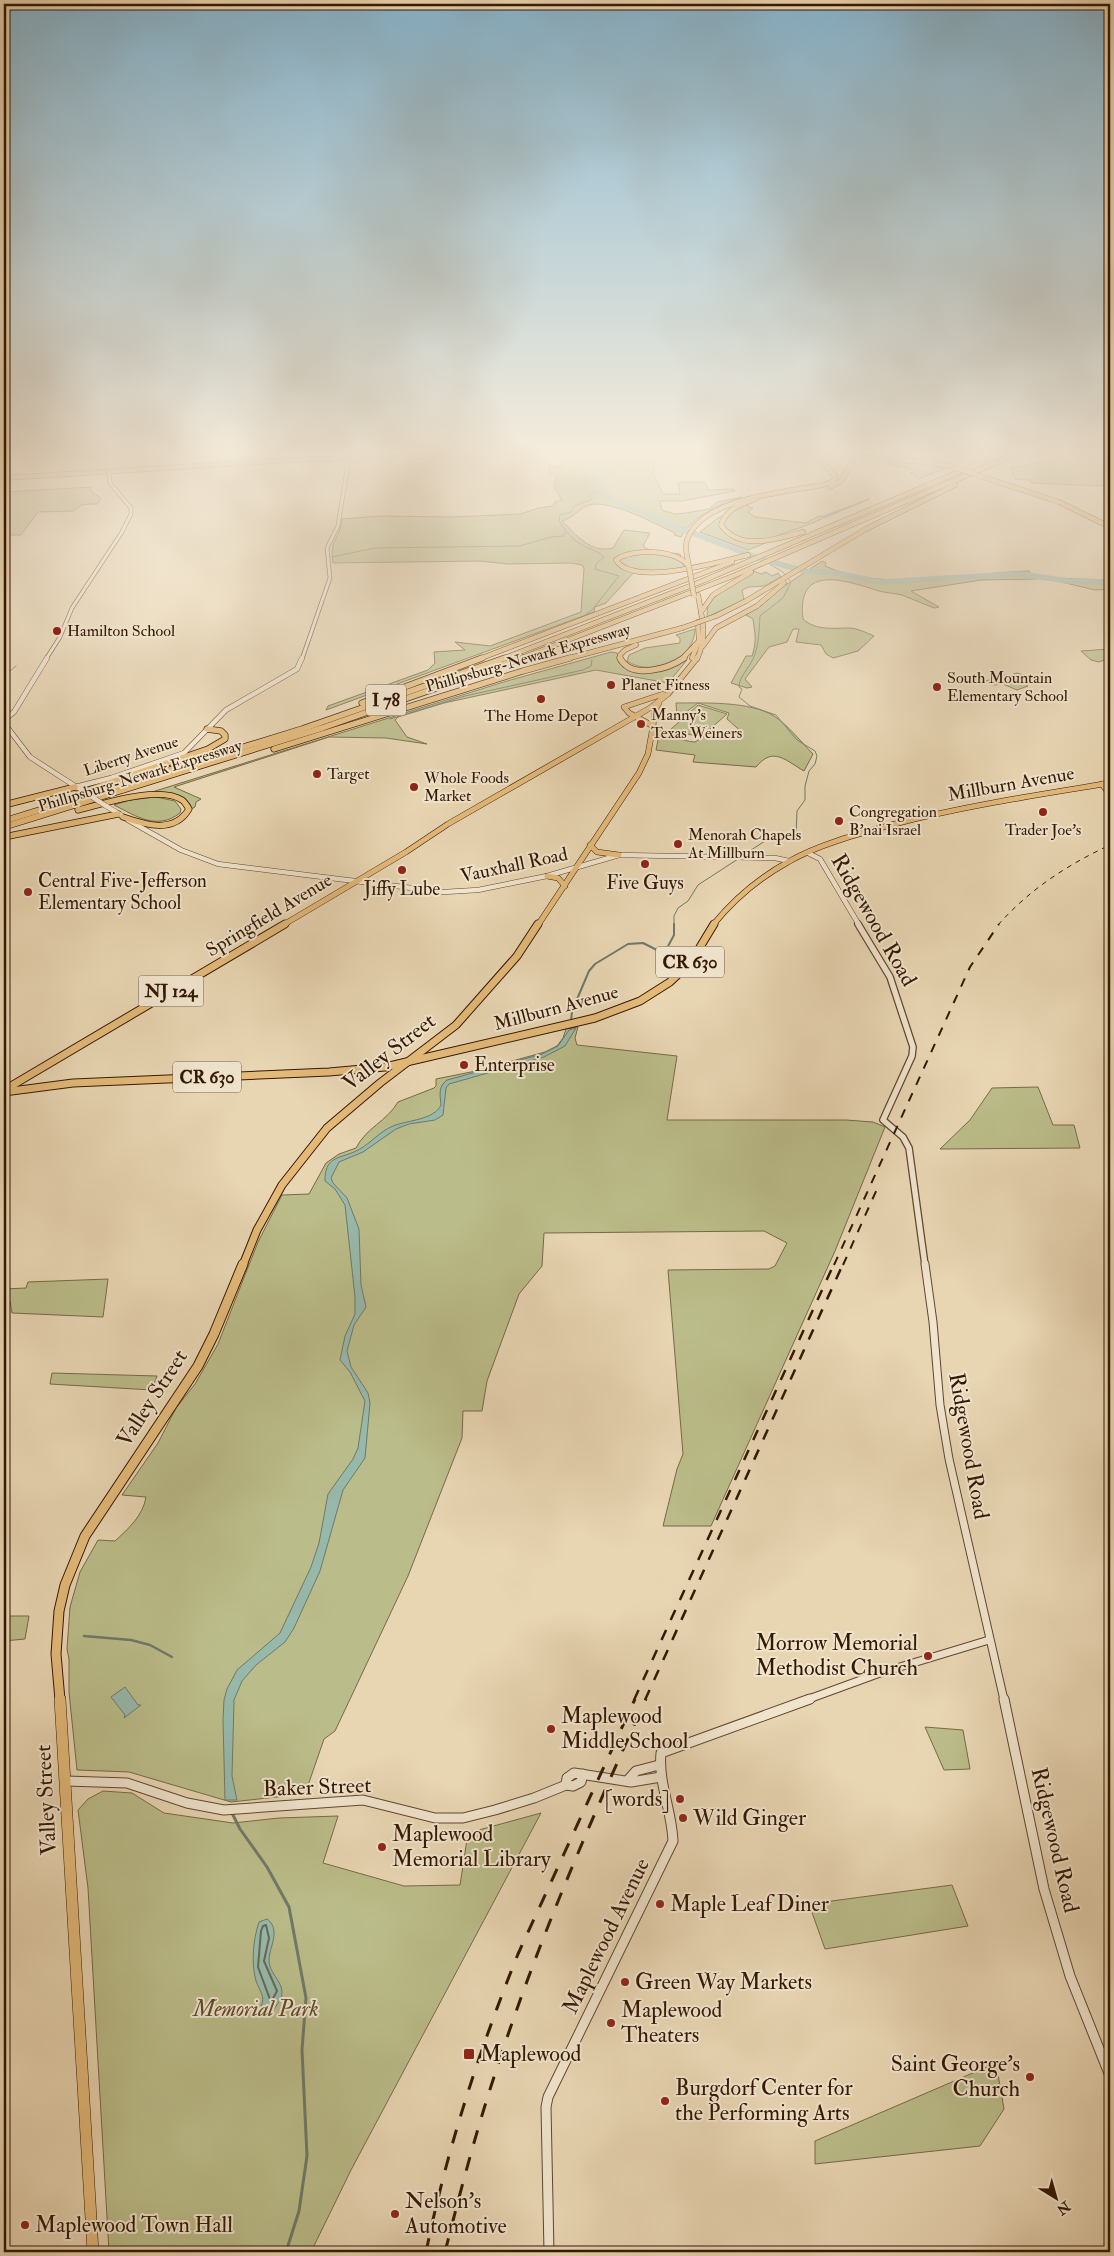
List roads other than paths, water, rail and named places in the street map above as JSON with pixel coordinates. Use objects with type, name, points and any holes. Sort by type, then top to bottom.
[{"type":"highway","points":[[620,556],[616,560],[619,565],[628,568],[662,572],[701,568],[746,557]]},
{"type":"highway","points":[[671,556],[680,558],[691,566]]},
{"type":"highway","name":"Phillipsburg-Newark Expressway","points":[[4,816],[274,733],[434,677],[634,602],[746,557],[757,556]]},
{"type":"highway","points":[[701,612],[706,602],[715,593],[761,565],[780,556]]},
{"type":"highway","points":[[703,646],[716,628],[757,606],[784,580],[820,556]]},
{"type":"highway","name":"Phillipsburg-Newark Expressway","points":[[4,821],[190,765],[346,714],[523,651],[652,601],[746,557]]},
{"type":"highway","name":"Phillipsburg-Newark Expressway","points":[[4,827],[254,750],[534,654],[761,565]]},
{"type":"highway","name":"Phillipsburg-Newark Expressway","points":[[4,832],[488,682],[682,628],[716,616],[784,580]]},
{"type":"highway","points":[[434,677],[652,601]]},
{"type":"highway","points":[[682,628],[627,648],[620,654],[620,660],[626,665],[637,669],[665,667],[685,657],[699,641]]},
{"type":"highway","points":[[254,750],[488,682]]},
{"type":"highway","points":[[72,796],[208,749],[224,741],[224,733],[207,729]]},
{"type":"highway","points":[[4,805],[78,788]]},
{"type":"highway","points":[[4,837],[120,815],[146,824],[164,825],[181,819],[188,809],[186,803],[180,799],[156,795],[128,798],[78,810]]},
{"type":"main road","points":[[691,556],[699,641]]},
{"type":"main road","points":[[696,595],[704,632],[703,646]]},
{"type":"main road","name":"Springfield Avenue","points":[[634,715],[663,694],[690,662],[699,641]]},
{"type":"main road","name":"Springfield Avenue","points":[[4,1092],[448,824],[660,701],[672,691],[693,664],[703,646]]},
{"type":"main road","points":[[653,726],[624,709],[625,706],[663,694]]},
{"type":"main road","name":"Valley Street","points":[[93,2252],[66,1781],[56,1654],[65,1585],[85,1536],[198,1366],[214,1334],[257,1230],[282,1185],[327,1128],[380,1083],[456,1025],[517,956],[642,769],[648,754],[655,710],[660,701]]},
{"type":"main road","name":"Millburn Avenue","points":[[4,1092],[73,1083],[371,1068],[407,1063],[566,1025],[630,1005],[670,982],[690,962],[714,924],[753,884],[789,861],[808,852],[854,835],[919,818],[1016,798],[1110,783]]},
{"type":"main road","points":[[1102,784],[1110,795]]},
{"type":"main road","points":[[590,845],[597,852],[619,855]]},
{"type":"main road","points":[[547,876],[560,879],[565,886]]},
{"type":"main road","points":[[429,1046],[434,1053],[443,1054]]},
{"type":"main road","points":[[371,1068],[381,1074],[380,1083]]},
{"type":"street","points":[[4,721],[14,712],[60,637],[72,608],[107,556]]},
{"type":"street","name":"Liberty Avenue","points":[[78,788],[180,755],[189,749],[226,710],[290,675],[301,663],[330,578],[327,556]]},
{"type":"street","name":"Vauxhall Road","points":[[4,721],[30,757],[120,815],[175,847],[212,862],[431,891],[457,892],[547,876],[619,855],[733,857],[789,861]]},
{"type":"street","name":"Ridgewood Road","points":[[808,852],[822,863],[890,977],[912,1041],[912,1056],[883,1120],[903,1138],[909,1148],[911,1176],[933,1322],[940,1405],[949,1459],[989,1640],[1011,1726],[1044,1889],[1070,1976],[1110,2076]]},
{"type":"street","name":"Maplewood Avenue","points":[[548,2252],[546,2107],[548,2097],[673,1840],[672,1826],[658,1765],[661,1753],[880,1673],[989,1640]]},
{"type":"street","points":[[627,1781],[631,1774],[636,1771],[658,1765]]},
{"type":"street","name":"Baker Street","points":[[66,1781],[101,1780],[127,1783],[187,1803],[224,1810],[363,1800],[435,1818],[463,1818],[526,1801],[566,1785],[573,1786],[581,1782],[583,1774],[636,1782],[660,1777]]},
{"type":"water","points":[[576,1028],[565,1046],[544,1057],[449,1084],[446,1088],[443,1115],[435,1120],[409,1124],[396,1129],[363,1152],[339,1162],[331,1178],[333,1183],[347,1198],[359,1229],[361,1285],[366,1307],[354,1325],[347,1351],[351,1367],[368,1393],[370,1403],[365,1458],[343,1490],[320,1571],[294,1628],[285,1642],[256,1665],[242,1681],[234,1700],[232,1776],[237,1800],[225,1800],[223,1720],[224,1700],[227,1689],[237,1670],[280,1633],[311,1567],[319,1543],[328,1494],[353,1459],[358,1448],[365,1401],[350,1372],[340,1360],[345,1336],[355,1314],[355,1297],[345,1205],[335,1189],[325,1181],[327,1167],[333,1160],[354,1152],[393,1126],[433,1114],[441,1105],[441,1088],[447,1080],[542,1054],[558,1046],[569,1030]]},
{"type":"water","points":[[125,1687],[138,1705],[141,1705],[124,1718],[125,1715],[111,1697]]},
{"type":"water","points":[[267,1919],[271,1923],[274,1933],[269,1964],[280,1984],[282,1995],[273,2010],[265,2011],[261,2006],[262,1997],[254,1974],[253,1959],[255,1936],[259,1922]]},
{"type":"waterway","points":[[586,614],[592,610],[619,576],[595,569],[596,564],[603,556]]},
{"type":"waterway","points":[[754,556],[805,571],[836,573],[880,582],[1020,574],[1068,581],[1110,582]]},
{"type":"waterway","points":[[742,856],[765,841],[787,838],[796,834],[797,811],[805,800],[805,786],[809,771],[815,764],[817,756],[815,751],[797,740],[776,715],[750,706],[739,697],[742,689],[739,687],[741,680],[753,659],[756,649],[760,616],[783,598],[791,582],[783,572],[761,559]]},
{"type":"waterway","points":[[592,636],[592,646]]},
{"type":"waterway","points":[[390,719],[465,696],[583,670],[591,666],[592,660]]},
{"type":"waterway","points":[[4,676],[16,666]]},
{"type":"waterway","points":[[571,1022],[572,1011],[589,971],[595,964],[628,944],[643,943],[657,950],[666,950],[674,935],[674,916],[678,908],[688,901],[698,885],[738,859]]},
{"type":"waterway","points":[[84,1636],[131,1640],[150,1645],[172,1657]]},
{"type":"waterway","points":[[232,1813],[240,1829],[267,1867],[289,1907],[306,1998],[302,2050],[307,2156],[299,2211],[286,2252]]},
{"type":"railway","points":[[998,925],[1036,889],[1079,861],[1110,845]]},
{"type":"railway","points":[[834,1265],[970,967],[999,924]]},
{"type":"railway","points":[[843,1265],[877,1189]]},
{"type":"railway","points":[[634,1700],[834,1264]]},
{"type":"railway","points":[[645,1700],[843,1264]]},
{"type":"railway","points":[[426,2252],[454,2138],[490,2027],[518,1954],[635,1699]]},
{"type":"railway","points":[[445,2252],[480,2121],[527,1981],[564,1886],[646,1699]]},
{"type":"place","name":"Hamilton School","points":[[57,631]]},
{"type":"place","name":"Planet Fitness","points":[[611,685]]},
{"type":"place","name":"South Mountain Elementary School","points":[[937,687]]},
{"type":"place","name":"The Home Depot","points":[[541,699]]},
{"type":"place","name":"Manny’s Texas Weiners","points":[[641,724]]},
{"type":"place","name":"Target","points":[[317,774]]},
{"type":"place","name":"Whole Foods Market","points":[[414,787]]},
{"type":"place","name":"Trader Joe's","points":[[1043,812]]},
{"type":"place","name":"Congregation B'nai Israel","points":[[839,821]]},
{"type":"place","name":"Menorah Chapels At Millburn","points":[[678,844]]},
{"type":"place","name":"Five Guys","points":[[645,864]]},
{"type":"place","name":"Jiffy Lube","points":[[402,870]]},
{"type":"place","name":"Central Five-Jefferson Elementary School","points":[[28,892]]},
{"type":"place","name":"Enterprise","points":[[464,1065]]},
{"type":"place","name":"Morrow Memorial Methodist Church","points":[[928,1656]]},
{"type":"place","name":"Maplewood Middle School","points":[[551,1729]]},
{"type":"place","name":"[words]","points":[[680,1799]]},
{"type":"place","name":"Wild Ginger","points":[[683,1818]]},
{"type":"place","name":"Maplewood Memorial Library","points":[[382,1847]]},
{"type":"place","name":"Maple Leaf Diner","points":[[660,1904]]},
{"type":"place","name":"Green Way Markets","points":[[625,1982]]},
{"type":"place","name":"Maplewood Theaters","points":[[611,2023]]},
{"type":"place","name":"Maplewood","points":[[469,2054]]},
{"type":"place","name":"Saint George's Church","points":[[1030,2077]]},
{"type":"place","name":"Burgdorf Center for the Performing Arts","points":[[665,2101]]},
{"type":"place","name":"Nelson's Automotive","points":[[395,2214]]},
{"type":"place","name":"Maplewood Town Hall","points":[[25,2225]]},
{"type":"park label","name":"Memorial Park","points":[[256,2009]]}]
